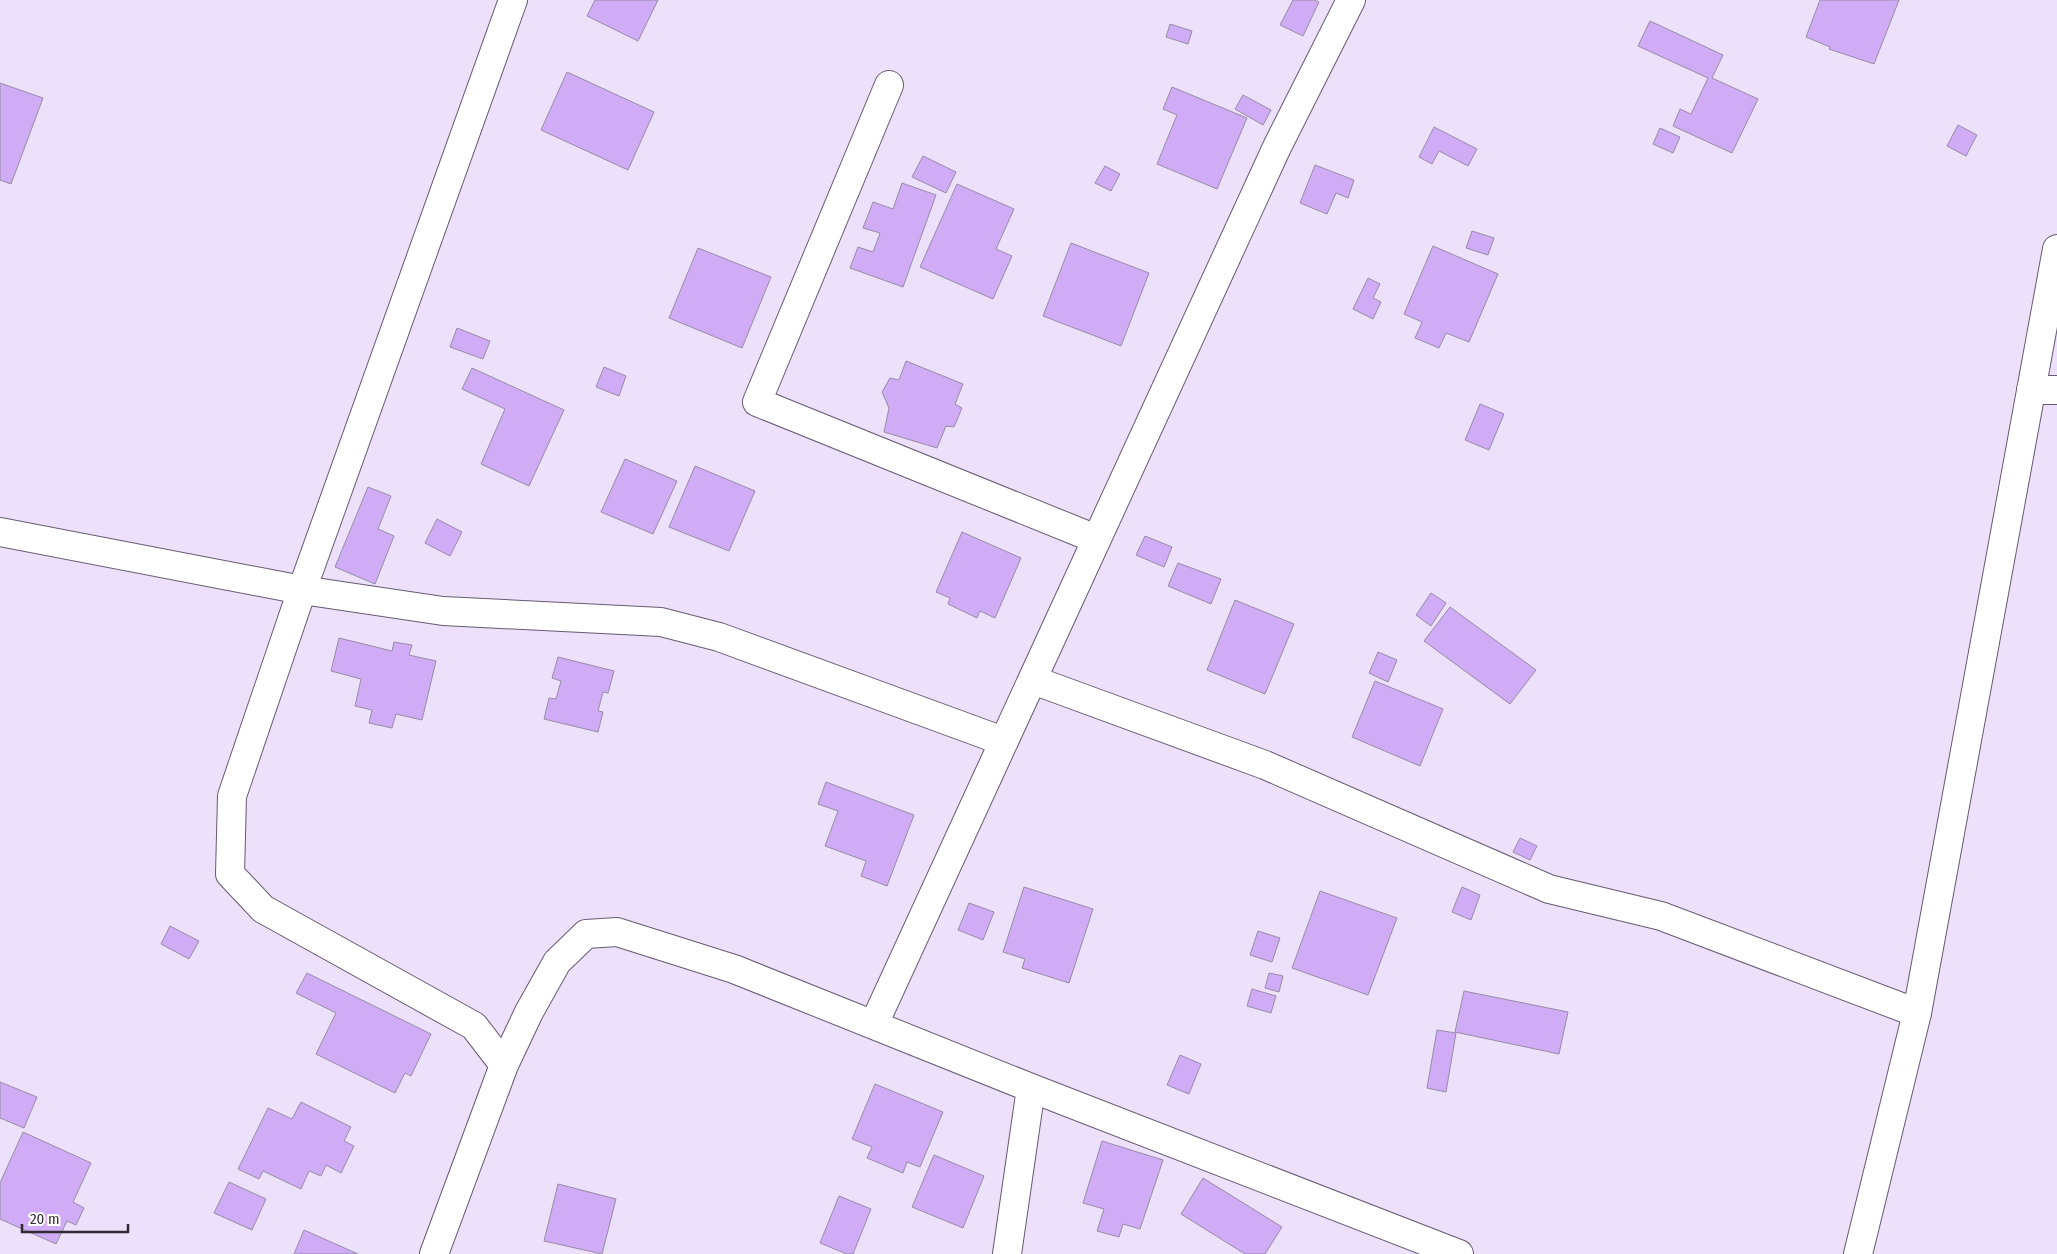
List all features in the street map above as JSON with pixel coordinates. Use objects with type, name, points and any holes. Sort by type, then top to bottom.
[{"type":"street","points":[[504,1065],[474,1026],[263,909],[230,874],[232,796],[302,590],[513,0]]},
{"type":"street","points":[[874,1024],[1002,741],[1033,680],[1096,539],[1278,147],[1351,0]]},
{"type":"street","points":[[889,85],[757,402],[1096,539]]},
{"type":"street","points":[[1858,1254],[1917,1013],[2044,390],[2057,249]]},
{"type":"street","points":[[0,532],[302,590],[443,611],[662,622],[719,638],[1002,741]]},
{"type":"street","points":[[1033,680],[1265,765],[1549,890],[1661,916],[1917,1013]]},
{"type":"street","points":[[434,1254],[504,1065],[529,1012],[557,962],[586,934],[617,932],[734,968],[1031,1088],[1459,1254]]},
{"type":"street","points":[[1007,1254],[1031,1088]]},
{"type":"building","points":[[595,0],[658,0],[638,41],[587,16]]},
{"type":"building","points":[[1293,0],[1314,0],[1319,2],[1303,36],[1280,25]]},
{"type":"building","points":[[1820,0],[1899,0],[1874,64],[1829,49],[1830,47],[1806,37]]},
{"type":"building","points":[[1650,21],[1723,55],[1712,78],[1758,99],[1732,153],[1673,126],[1680,109],[1691,114],[1708,78],[1638,46]]},
{"type":"building","points":[[1170,24],[1192,31],[1188,44],[1166,37]]},
{"type":"building","points":[[567,72],[654,112],[628,170],[541,130]]},
{"type":"building","points":[[0,83],[43,98],[11,184],[0,180]]},
{"type":"building","points":[[1172,87],[1247,118],[1217,189],[1157,164],[1177,115],[1163,109]]},
{"type":"building","points":[[1243,95],[1271,110],[1263,125],[1235,109]]},
{"type":"building","points":[[1958,125],[1977,135],[1966,156],[1947,146]]},
{"type":"building","points":[[1434,127],[1477,149],[1468,166],[1439,151],[1432,164],[1419,157]]},
{"type":"building","points":[[1660,128],[1680,137],[1673,153],[1653,144]]},
{"type":"building","points":[[923,156],[956,172],[946,193],[912,177]]},
{"type":"building","points":[[1315,165],[1354,180],[1348,198],[1336,193],[1327,214],[1300,203]]},
{"type":"building","points":[[1105,166],[1120,174],[1111,191],[1095,183]]},
{"type":"building","points":[[902,183],[936,195],[903,287],[850,268],[858,247],[873,252],[880,233],[863,228],[873,202],[893,209]]},
{"type":"building","points":[[957,184],[1014,209],[996,249],[1012,256],[993,299],[920,267]]},
{"type":"building","points":[[1472,231],[1494,238],[1488,255],[1466,248]]},
{"type":"building","points":[[1071,243],[1149,273],[1121,346],[1043,316]]},
{"type":"building","points":[[1433,246],[1498,274],[1469,342],[1446,333],[1439,348],[1415,338],[1422,322],[1404,314]]},
{"type":"building","points":[[698,248],[771,277],[742,348],[669,318]]},
{"type":"building","points":[[1368,278],[1380,284],[1373,298],[1381,302],[1373,319],[1353,309]]},
{"type":"building","points":[[457,328],[490,341],[483,359],[450,347]]},
{"type":"building","points":[[906,361],[963,384],[955,404],[962,408],[954,427],[946,426],[937,448],[884,432],[889,408],[882,392],[890,378],[899,380]]},
{"type":"building","points":[[604,367],[626,376],[619,396],[596,387]]},
{"type":"building","points":[[472,368],[564,410],[529,486],[481,464],[505,409],[462,389]]},
{"type":"building","points":[[1480,404],[1504,414],[1489,450],[1465,440]]},
{"type":"building","points":[[625,459],[677,481],[653,534],[601,512]]},
{"type":"building","points":[[695,466],[755,491],[729,551],[669,527]]},
{"type":"building","points":[[368,487],[391,496],[378,529],[394,536],[375,584],[335,567]]},
{"type":"building","points":[[437,519],[462,532],[450,556],[425,543]]},
{"type":"building","points":[[962,532],[1021,558],[995,618],[980,611],[977,618],[948,604],[950,598],[936,592]]},
{"type":"building","points":[[1145,536],[1172,547],[1164,567],[1136,555]]},
{"type":"building","points":[[1178,563],[1221,579],[1211,604],[1168,586]]},
{"type":"building","points":[[1431,593],[1446,603],[1431,626],[1416,615]]},
{"type":"building","points":[[1235,600],[1294,624],[1265,694],[1207,670]]},
{"type":"building","points":[[1450,607],[1536,670],[1510,704],[1424,641]]},
{"type":"building","points":[[339,638],[392,651],[394,642],[412,645],[409,655],[436,661],[422,720],[396,714],[392,728],[369,723],[372,710],[355,706],[361,679],[331,671]]},
{"type":"building","points":[[1378,652],[1397,660],[1388,682],[1369,673]]},
{"type":"building","points":[[558,657],[614,671],[608,693],[603,692],[598,711],[603,712],[598,732],[544,719],[549,698],[556,699],[561,681],[552,678]]},
{"type":"building","points":[[1375,681],[1443,709],[1420,766],[1352,737]]},
{"type":"building","points":[[826,782],[914,815],[887,886],[861,876],[866,861],[825,846],[838,811],[818,804]]},
{"type":"building","points":[[1520,838],[1537,846],[1530,860],[1513,852]]},
{"type":"building","points":[[1024,887],[1093,909],[1069,983],[1022,968],[1025,959],[1003,952]]},
{"type":"building","points":[[1462,887],[1480,895],[1471,920],[1452,912]]},
{"type":"building","points":[[1320,891],[1397,918],[1368,995],[1292,968]]},
{"type":"building","points":[[969,903],[994,912],[983,940],[958,930]]},
{"type":"building","points":[[170,926],[199,941],[189,959],[161,944]]},
{"type":"building","points":[[1258,931],[1280,938],[1272,962],[1250,955]]},
{"type":"building","points":[[307,973],[431,1034],[411,1076],[405,1073],[395,1093],[316,1054],[336,1013],[296,993]]},
{"type":"building","points":[[1269,973],[1283,976],[1279,992],[1265,988]]},
{"type":"building","points":[[1252,989],[1276,996],[1271,1013],[1247,1006]]},
{"type":"building","points":[[1464,991],[1568,1012],[1559,1054],[1455,1032]]},
{"type":"building","points":[[1437,1030],[1456,1033],[1446,1092],[1427,1088]]},
{"type":"building","points":[[1180,1055],[1201,1064],[1189,1094],[1167,1085]]},
{"type":"building","points":[[0,1082],[37,1097],[24,1128],[0,1118]]},
{"type":"building","points":[[875,1084],[943,1112],[920,1167],[907,1162],[903,1173],[867,1158],[872,1147],[852,1139]]},
{"type":"building","points":[[301,1102],[351,1127],[344,1141],[354,1146],[341,1173],[326,1165],[321,1176],[309,1171],[301,1189],[263,1171],[259,1179],[238,1169],[268,1108],[292,1119]]},
{"type":"building","points":[[23,1132],[91,1163],[73,1202],[84,1208],[76,1225],[67,1221],[56,1244],[0,1219],[0,1183]]},
{"type":"building","points":[[1102,1141],[1163,1160],[1140,1229],[1123,1224],[1119,1237],[1097,1231],[1104,1209],[1083,1203]]},
{"type":"building","points":[[934,1155],[984,1176],[963,1228],[912,1207]]},
{"type":"building","points":[[1203,1178],[1282,1227],[1265,1254],[1245,1254],[1181,1214]]},
{"type":"building","points":[[229,1182],[266,1199],[252,1230],[214,1213]]},
{"type":"building","points":[[558,1184],[616,1199],[602,1254],[544,1241]]},
{"type":"building","points":[[839,1196],[871,1209],[853,1254],[847,1254],[820,1243]]},
{"type":"building","points":[[304,1230],[358,1254],[294,1254]]}]
